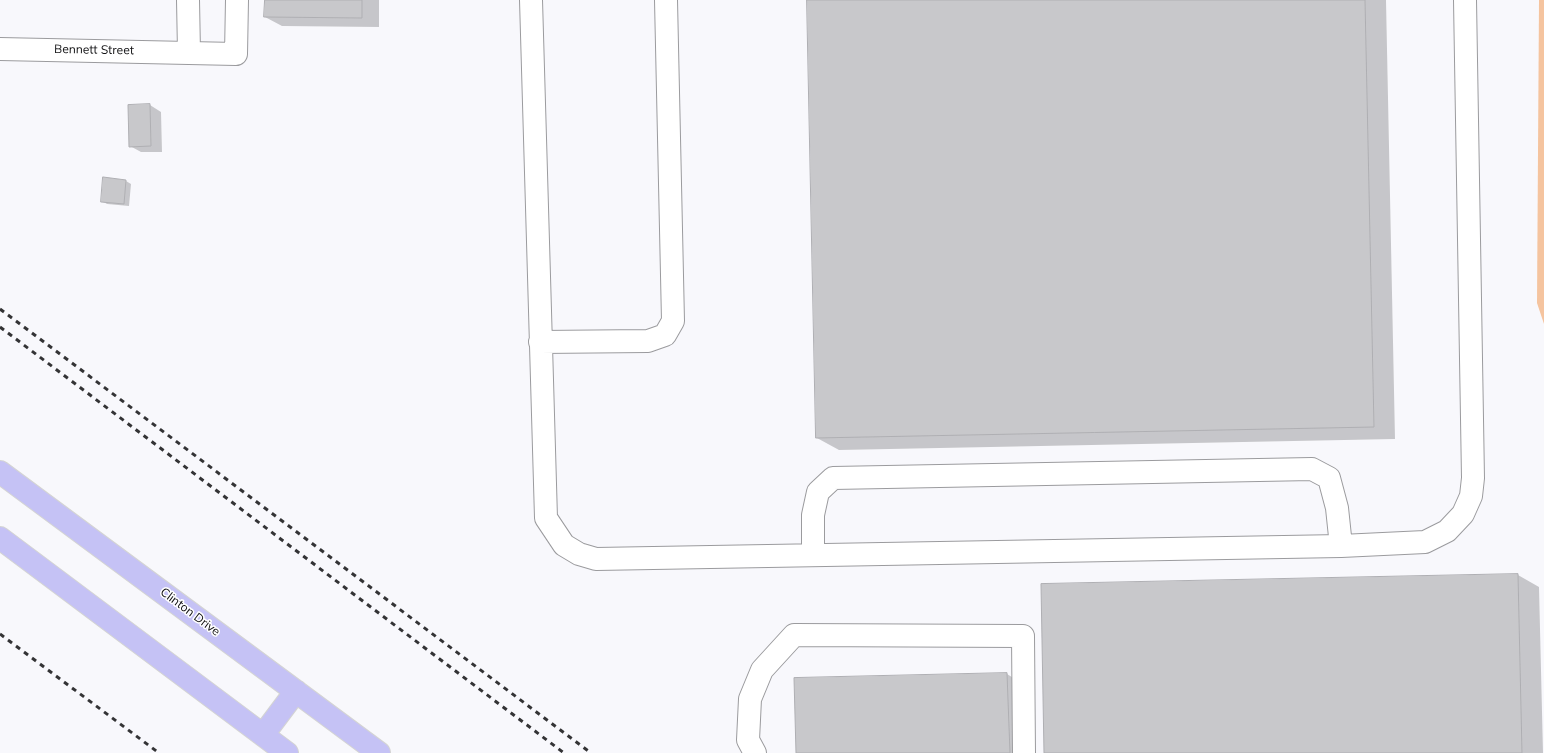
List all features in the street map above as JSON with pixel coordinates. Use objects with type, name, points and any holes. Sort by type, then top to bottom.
[{"type":"main road","name":"Clinton Drive","points":[[0,472],[379,753]]},
{"type":"main road","points":[[0,538],[287,753]]},
{"type":"main road","points":[[263,735],[296,691]]},
{"type":"street","points":[[188,0],[189,52]]},
{"type":"street","name":"Bennett Street","points":[[0,49],[236,54],[237,0]]},
{"type":"street","points":[[531,0],[546,518],[564,544],[579,554],[596,558],[1342,546],[1424,542],[1447,530],[1463,514],[1471,496],[1473,478],[1465,0]]},
{"type":"street","points":[[540,342],[648,341],[665,335],[673,321],[666,0]]},
{"type":"street","points":[[814,555],[813,515],[818,492],[834,478],[1312,469],[1329,478],[1337,508],[1342,546]]},
{"type":"street","points":[[755,753],[748,740],[750,699],[762,670],[794,635],[1023,636],[1024,753]]},
{"type":"shaded area","points":[[1539,0],[1544,0],[1544,324],[1537,303]]},
{"type":"building","points":[[265,0],[362,0],[362,18],[264,17]]},
{"type":"building","points":[[807,0],[1365,0],[1374,427],[816,438]]},
{"type":"building","points":[[150,104],[151,146],[129,147],[128,105]]},
{"type":"building","points":[[103,177],[126,180],[124,204],[101,202]]},
{"type":"building","points":[[1518,574],[1522,753],[1044,753],[1041,584]]},
{"type":"building","points":[[1007,673],[1010,753],[796,753],[794,678]]},
{"type":"railway","points":[[0,309],[591,753]]},
{"type":"railway","points":[[0,327],[564,753]]},
{"type":"railway","points":[[0,634],[159,753]]}]
